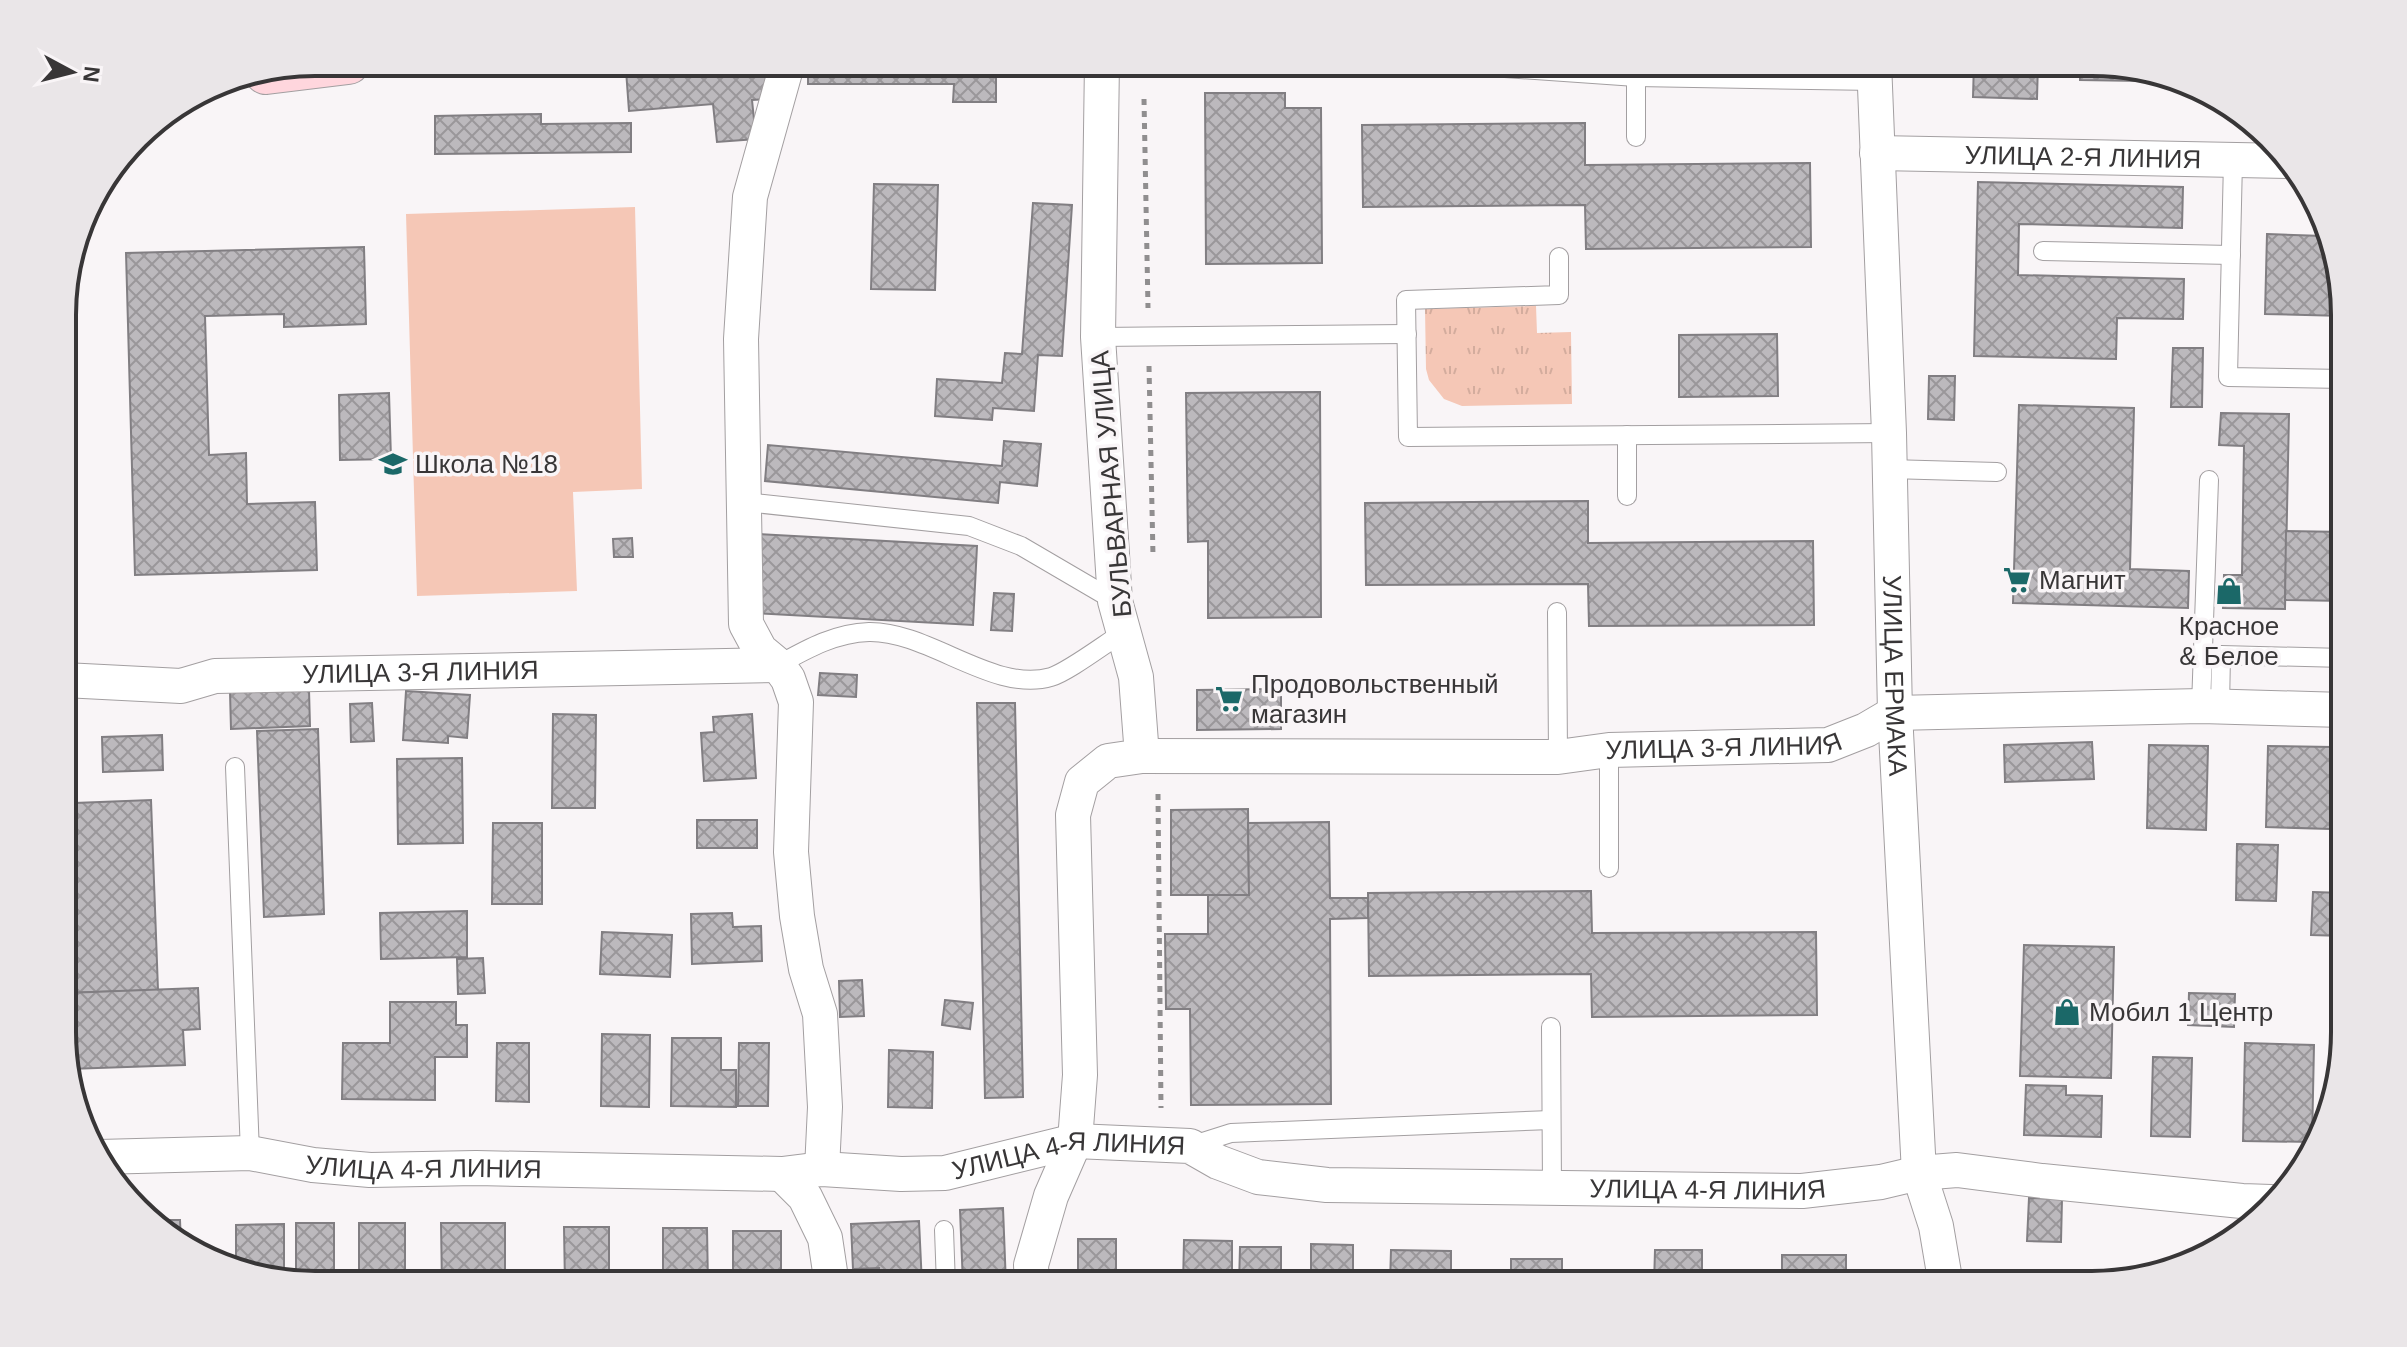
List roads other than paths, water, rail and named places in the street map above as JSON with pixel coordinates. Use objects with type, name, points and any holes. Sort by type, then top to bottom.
[{"type":"street","points":[[784,76],[750,197],[741,339],[746,624],[760,650],[778,665],[788,679],[796,702],[791,852],[806,969],[820,1014],[825,1107],[822,1169]]},
{"type":"street","name":"БУЛЬВАРНАЯ УЛИЦА","points":[[1102,76],[1098,337],[1120,616],[1136,677],[1142,756]]},
{"type":"street","name":"УЛИЦА ЕРМАКА","points":[[1875,76],[1889,433],[1895,713],[1919,1173],[1936,1226],[1943,1270]]},
{"type":"street","name":"УЛИЦА 2-Я ЛИНИЯ","points":[[1877,153],[2274,161]]},
{"type":"street","name":"УЛИЦА 3-Я ЛИНИЯ","points":[[76,681],[181,686],[215,676],[778,665]]},
{"type":"street","name":"УЛИЦА 3-Я ЛИНИЯ","points":[[1142,756],[1558,757],[1609,750],[1828,745],[1866,730],[1895,713],[2210,707],[2330,710]]},
{"type":"street","points":[[1031,1271],[1051,1196],[1075,1141],[1080,1075],[1073,815],[1082,782],[1108,761],[1142,756]]},
{"type":"street","name":"УЛИЦА 4-Я ЛИНИЯ","points":[[111,1157],[250,1153],[313,1165],[370,1170],[476,1168],[782,1174],[822,1169],[901,1174],[945,1173],[1075,1141],[1190,1146],[1218,1162],[1258,1177],[1327,1185],[1802,1191],[1957,1170],[2073,1185],[2260,1202]]},
{"type":"street","points":[[782,1174],[805,1197],[825,1238],[830,1271]]},
{"type":"lane","points":[[1621,76],[1676,76]]},
{"type":"lane","points":[[1636,77],[1636,137]]},
{"type":"lane","points":[[2233,161],[2228,377],[2330,379]]},
{"type":"lane","points":[[2043,251],[2231,255]]},
{"type":"lane","points":[[1559,257],[1559,295],[1406,300],[1408,437],[1889,433]]},
{"type":"lane","points":[[1098,337],[1407,334]]},
{"type":"lane","points":[[1627,435],[1627,496]]},
{"type":"lane","points":[[1889,469],[1997,472]]},
{"type":"lane","points":[[2209,480],[2210,707]]},
{"type":"lane","points":[[745,502],[969,526],[1021,546],[1120,616],[1053,676],[1023,681],[911,639],[870,632],[824,640],[778,665]]},
{"type":"lane","points":[[1557,612],[1558,757]]},
{"type":"lane","points":[[2210,707],[2221,655],[2330,658]]},
{"type":"lane","points":[[1609,750],[1609,868]]},
{"type":"lane","points":[[235,767],[250,1153]]},
{"type":"lane","points":[[1551,1027],[1552,1188]]},
{"type":"lane","points":[[1190,1146],[1231,1133],[1551,1120]]},
{"type":"lane","points":[[944,1230],[945,1271]]},
{"type":"place","name":"Школа №18","points":[[393,464]]},
{"type":"place","name":"Магнит","points":[[2017,580]]},
{"type":"place","name":"Красное & Белое","points":[[2229,591]]},
{"type":"place","name":"Продовольственный магазин","points":[[1229,699]]},
{"type":"place","name":"Мобил 1 Центр","points":[[2067,1012]]}]
